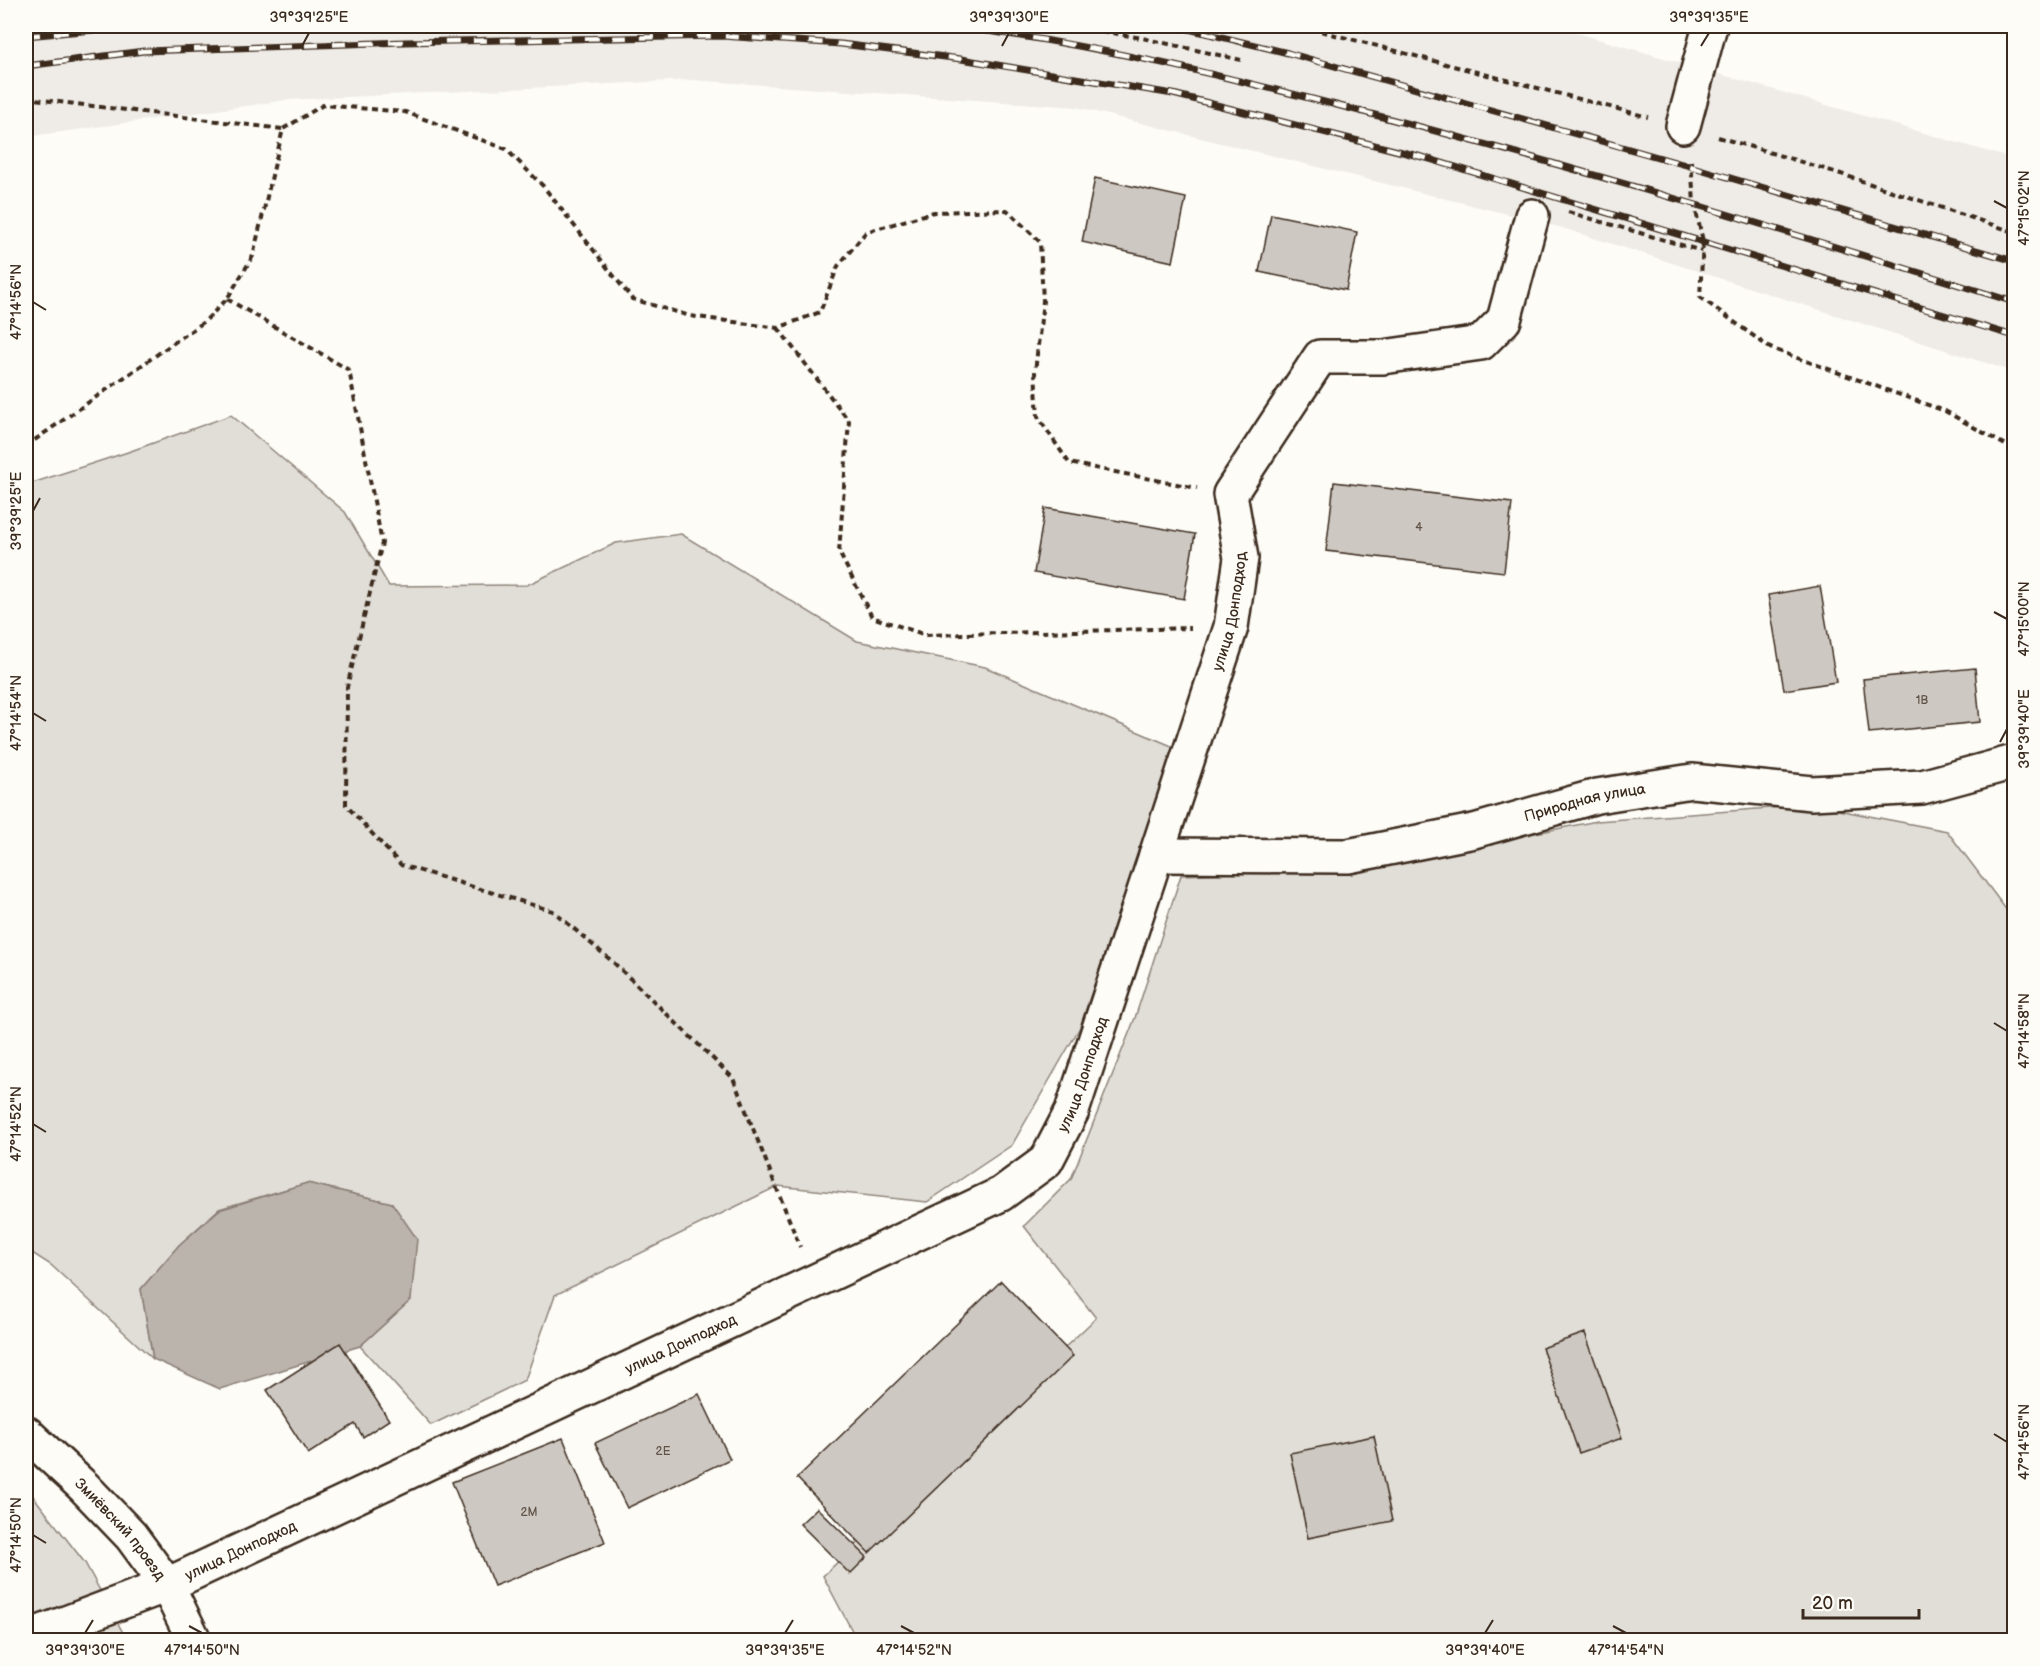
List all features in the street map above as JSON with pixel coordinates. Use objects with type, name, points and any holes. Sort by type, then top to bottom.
[{"type":"street","points":[[1683,126],[1710,26]]},
{"type":"street","points":[[1230,494],[1320,357],[1383,357],[1481,343],[1504,320],[1532,216]]},
{"type":"street","name":"улица Донподход","points":[[26,1638],[167,1585],[1001,1194],[1046,1161],[1072,1111],[1231,627],[1241,558],[1230,494]]},
{"type":"street","name":"Природная улица","points":[[1156,855],[1348,856],[1474,831],[1597,796],[1692,781],[1812,793],[1922,787],[2014,762]]},
{"type":"street","name":"Змиёвский проезд","points":[[26,1433],[84,1487],[131,1536],[167,1585],[194,1641]]},
{"type":"path","points":[[1071,26],[1143,38],[1241,60]]},
{"type":"path","points":[[1301,26],[1683,126],[1835,172],[2014,232]]},
{"type":"path","points":[[26,98],[283,129],[323,105],[405,112],[506,149],[543,186],[632,299],[690,316],[778,327],[820,312],[838,266],[866,232],[934,212],[1007,210],[1040,242],[1043,301],[1035,372],[1038,417],[1069,463],[1230,494]]},
{"type":"path","points":[[1683,126],[1693,167],[1694,203],[1703,241],[1700,297],[1770,348],[1945,411],[2014,450]]},
{"type":"path","points":[[26,446],[205,321],[227,299],[253,256],[283,129]]},
{"type":"path","points":[[1532,216],[1538,203],[1702,251]]},
{"type":"path","points":[[227,299],[349,370],[382,543],[347,687],[346,806],[401,865],[553,911],[613,962],[733,1078],[814,1282]]},
{"type":"path","points":[[778,327],[849,421],[838,552],[872,617],[926,635],[1231,627]]},
{"type":"shaded area","points":[[26,26],[1553,26],[2014,159],[2014,372],[1559,227],[1076,107],[691,80],[287,100],[26,137]]},
{"type":"shaded area","points":[[231,415],[345,512],[389,586],[527,585],[616,543],[681,534],[857,641],[985,667],[1174,747],[1080,1027],[1012,1145],[927,1202],[778,1186],[555,1295],[525,1380],[431,1425],[360,1346],[411,1300],[392,1203],[307,1183],[219,1209],[179,1245],[141,1289],[153,1359],[51,1265],[26,1249],[26,485]]},
{"type":"shaded area","points":[[1812,805],[1947,831],[2014,920],[2014,1640],[857,1640],[823,1576],[1096,1318],[1024,1226],[1071,1179],[1135,1018],[1181,875],[1353,869],[1597,821]]},
{"type":"shaded area","points":[[307,1183],[392,1203],[417,1239],[411,1300],[360,1346],[220,1389],[153,1359],[141,1289],[179,1245],[219,1210]]},
{"type":"shaded area","points":[[26,1487],[85,1563],[127,1640],[26,1640]]},
{"type":"building","points":[[1095,178],[1186,198],[1173,262],[1082,242]]},
{"type":"building","points":[[1271,214],[1357,232],[1346,290],[1259,272]]},
{"type":"building","points":[[1334,482],[1512,503],[1504,572],[1326,551]]},
{"type":"building","points":[[1045,508],[1195,534],[1184,599],[1034,573]]},
{"type":"building","points":[[1820,586],[1836,682],[1784,690],[1768,595]]},
{"type":"building","points":[[1975,668],[1980,722],[1869,733],[1863,679]]},
{"type":"building","points":[[1001,1281],[1073,1356],[869,1553],[797,1478]]},
{"type":"building","points":[[1585,1333],[1622,1438],[1579,1453],[1542,1348]]},
{"type":"building","points":[[340,1343],[389,1420],[363,1437],[355,1424],[308,1454],[267,1390]]},
{"type":"building","points":[[699,1394],[730,1459],[627,1508],[595,1443]]},
{"type":"building","points":[[1374,1436],[1392,1521],[1308,1538],[1290,1453]]},
{"type":"building","points":[[563,1438],[605,1542],[494,1586],[452,1482]]},
{"type":"building","points":[[817,1508],[867,1557],[850,1574],[800,1524]]},
{"type":"railway","points":[[26,36],[139,26]]},
{"type":"railway","points":[[949,26],[1056,42],[1162,63],[1371,114],[1614,181],[2014,302]]},
{"type":"railway","points":[[1176,26],[1288,53],[1693,167],[2014,261]]},
{"type":"railway","points":[[26,66],[144,51],[405,42],[721,36],[841,44],[961,59],[1173,94],[1426,158],[2014,336]]}]
